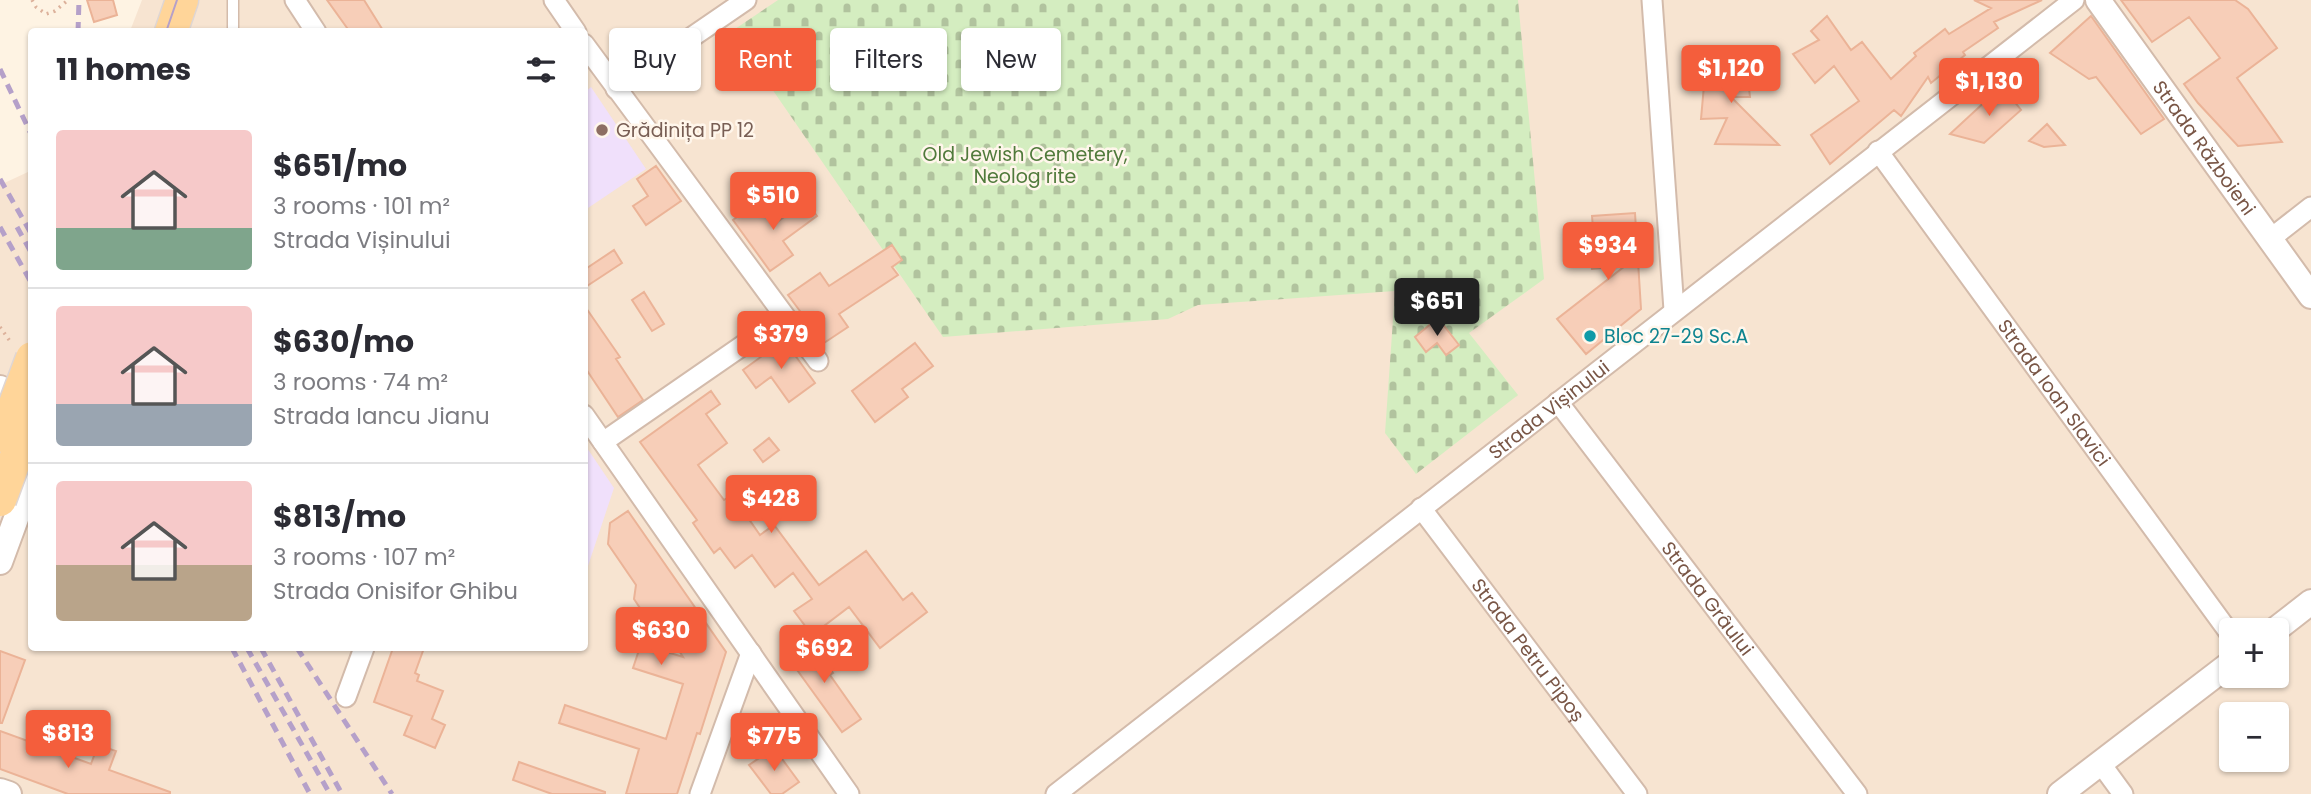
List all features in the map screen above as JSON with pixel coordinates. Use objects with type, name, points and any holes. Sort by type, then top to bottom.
[{"type":"main road","points":[[152,28],[162,0]]},
{"type":"main road","points":[[172,28],[182,0]]},
{"type":"main road","points":[[0,442],[24,353]]},
{"type":"main road","points":[[0,500],[28,424]]},
{"type":"street","points":[[295,0],[313,28]]},
{"type":"street","points":[[554,0],[573,28]]},
{"type":"street","points":[[701,31],[746,0]]},
{"type":"street","points":[[1652,0],[1674,310]]},
{"type":"street","name":"Strada Vișinului","points":[[1056,794],[2074,0]]},
{"type":"street","name":"Strada Războieni","points":[[2098,0],[2311,296]]},
{"type":"street","points":[[588,50],[609,79]]},
{"type":"street","points":[[617,91],[818,361]]},
{"type":"street","name":"Strada Ioan Slavici","points":[[1878,151],[2219,619]]},
{"type":"street","points":[[2270,239],[2311,207]]},
{"type":"street","points":[[603,442],[784,317]]},
{"type":"street","points":[[0,388],[28,433]]},
{"type":"street","name":"Strada Grâului","points":[[1558,402],[1857,794]]},
{"type":"street","points":[[588,421],[849,794]]},
{"type":"street","points":[[0,562],[28,486]]},
{"type":"street","name":"Strada Petru Pipoș","points":[[1421,508],[1637,794]]},
{"type":"street","points":[[2289,619],[2311,602]]},
{"type":"street","points":[[346,696],[363,651]]},
{"type":"street","points":[[701,794],[751,653]]},
{"type":"street","points":[[2060,794],[2219,672]]},
{"type":"street","points":[[2101,764],[2123,794]]},
{"type":"street","points":[[0,791],[9,794]]},
{"type":"lane","points":[[233,0],[233,28]]},
{"type":"path","points":[[32,0],[36,7],[46,13],[55,11],[68,0]]},
{"type":"path","points":[[0,327],[24,353]]},
{"type":"shaded area","points":[[142,0],[2311,0],[2311,794],[0,794],[0,185],[28,172],[28,651],[588,651],[588,28],[131,28]]},
{"type":"shaded area","name":"Grădinița PP 12","points":[[591,87],[646,169],[588,208],[588,90]]},
{"type":"shaded area","points":[[588,449],[614,488],[588,566]]},
{"type":"green space","name":"Old Jewish Cemetery, Neolog rite","points":[[778,0],[1518,0],[1544,279],[1469,333],[1518,395],[1416,474],[1385,433],[1395,291],[1198,305],[1168,319],[943,337],[773,91],[816,91],[816,28],[736,28]]},
{"type":"building","points":[[87,0],[113,0],[117,15],[94,22]]},
{"type":"building","points":[[327,0],[364,0],[382,28],[347,28]]},
{"type":"building","points":[[1974,0],[2042,0],[1994,22],[1998,28],[1963,52],[1965,55],[1931,83],[1928,77],[1901,116],[1894,110],[1830,164],[1811,135],[1859,101],[1834,66],[1815,83],[1793,54],[1819,40],[1811,31],[1827,16],[1851,50],[1862,42],[1891,79],[1916,56],[1914,53],[1945,29],[1949,34],[1991,8]]},
{"type":"building","points":[[2121,0],[2235,0],[2248,9],[2277,48],[2237,78],[2282,142],[2238,146],[2198,103],[2184,84],[2220,58],[2189,17],[2152,42]]},
{"type":"building","points":[[2091,16],[2164,119],[2141,134],[2096,77],[2089,79],[2050,53]]},
{"type":"building","points":[[1706,63],[1746,63],[1750,97],[1731,97],[1779,145],[1715,144],[1727,118],[1701,119]]},
{"type":"building","points":[[2002,86],[2021,110],[1984,143],[1950,134]]},
{"type":"building","points":[[2047,124],[2065,145],[2044,147],[2029,141]]},
{"type":"building","points":[[656,166],[681,201],[646,225],[633,206],[648,196],[637,179]]},
{"type":"building","points":[[806,201],[817,216],[783,241],[793,255],[770,271],[733,220],[756,203],[773,225]]},
{"type":"building","points":[[1635,213],[1641,309],[1586,354],[1557,319],[1625,266],[1592,269],[1587,228],[1593,228],[1592,216]]},
{"type":"building","points":[[892,245],[902,260],[892,267],[898,275],[839,314],[848,327],[824,343],[788,295],[820,273],[829,286]]},
{"type":"building","points":[[614,250],[622,263],[588,285],[588,267]]},
{"type":"building","points":[[644,292],[664,324],[652,331],[632,300]]},
{"type":"building","points":[[588,311],[620,357],[616,359],[643,400],[618,417],[588,372]]},
{"type":"building","points":[[1438,318],[1459,345],[1446,355],[1437,343],[1426,352],[1415,337]]},
{"type":"building","points":[[784,340],[815,383],[789,402],[771,377],[756,388],[743,370]]},
{"type":"building","points":[[915,343],[933,366],[902,389],[908,397],[875,422],[852,391]]},
{"type":"building","points":[[711,391],[720,404],[706,414],[727,443],[698,465],[724,500],[732,495],[760,535],[774,525],[819,585],[866,551],[903,600],[912,593],[927,612],[880,648],[849,607],[812,635],[794,611],[812,599],[793,573],[775,587],[752,555],[735,568],[720,548],[714,553],[693,523],[697,520],[640,442]]},
{"type":"building","points":[[769,438],[779,450],[763,462],[754,450]]},
{"type":"building","points":[[628,511],[726,652],[700,734],[697,733],[677,794],[626,794],[639,749],[559,723],[565,705],[666,739],[683,684],[633,668],[641,644],[683,657],[653,609],[640,608],[634,599],[636,585],[608,544],[610,523]]},
{"type":"building","points":[[809,640],[861,719],[842,732],[787,656]]},
{"type":"building","points":[[0,651],[25,660],[2,723],[0,723]]},
{"type":"building","points":[[392,651],[423,651],[415,673],[419,675],[417,681],[443,691],[432,719],[445,725],[435,748],[404,735],[412,716],[374,702]]},
{"type":"building","points":[[0,731],[91,764],[98,745],[116,751],[109,770],[170,794],[68,794],[0,769]]},
{"type":"building","points":[[774,748],[799,782],[782,794],[771,794],[749,765]]},
{"type":"building","points":[[519,762],[605,794],[552,794],[513,780]]},
{"type":"tram line","points":[[167,28],[177,0]]},
{"type":"tram line","points":[[0,457],[28,381]]},
{"type":"tram line","points":[[0,485],[14,446]]},
{"type":"railway","points":[[78,28],[79,0]]},
{"type":"railway","points":[[0,69],[28,128]]},
{"type":"railway","points":[[0,179],[28,228]]},
{"type":"railway","points":[[0,227],[28,277]]},
{"type":"railway","points":[[17,227],[28,247]]},
{"type":"railway","points":[[234,651],[310,794]]},
{"type":"railway","points":[[249,651],[330,794]]},
{"type":"railway","points":[[263,651],[342,794]]},
{"type":"railway","points":[[299,651],[392,794]]},
{"type":"place","name":"Grădinița PP 12","points":[[602,130]]},
{"type":"place","name":"Bloc 27-29 Sc.A","points":[[1590,336]]}]
